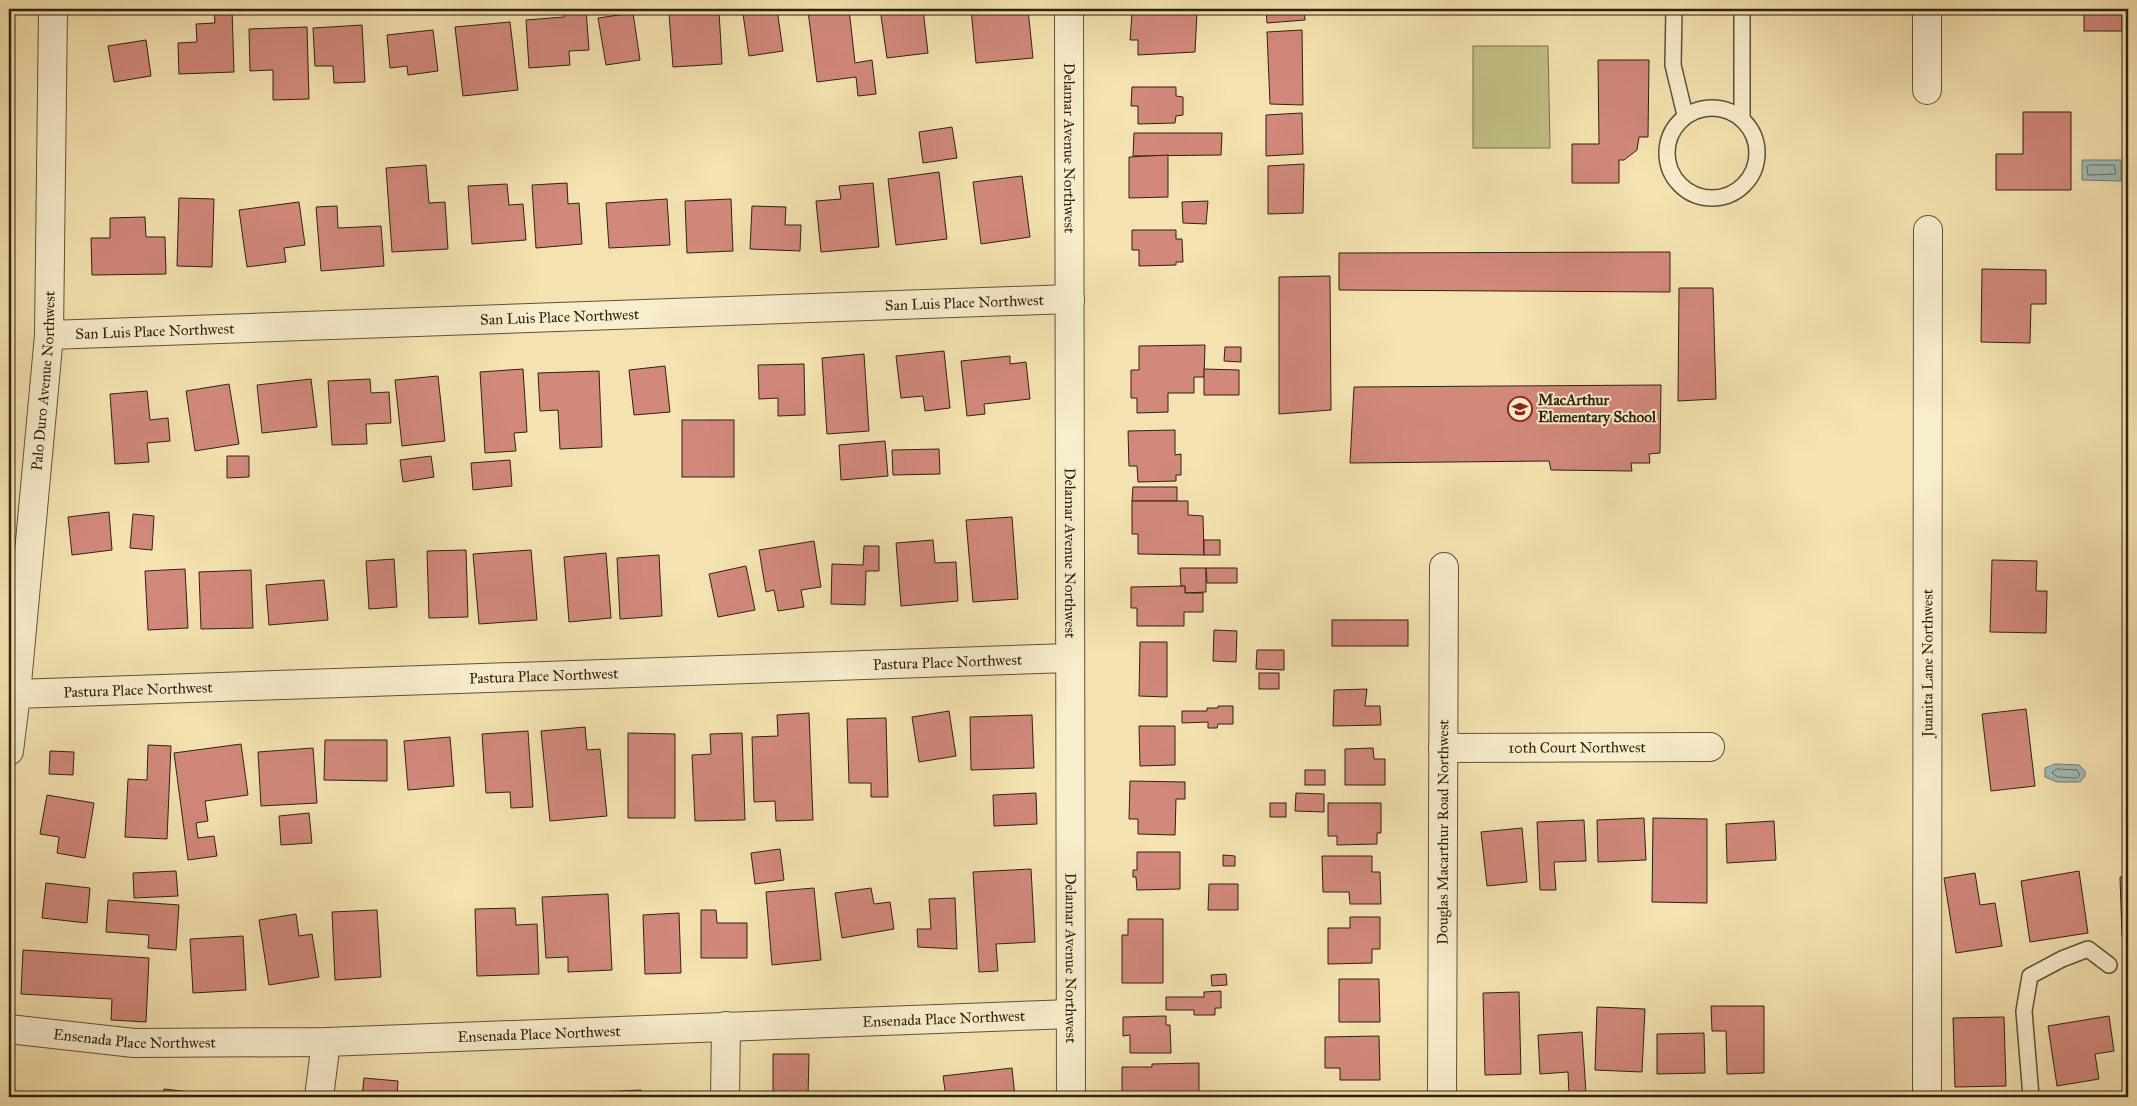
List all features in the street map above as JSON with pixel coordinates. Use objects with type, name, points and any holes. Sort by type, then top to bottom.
[{"type":"street","name":"Palo Duro Avenue Northwest","points":[[9,751],[16,694],[49,335],[53,9]]},
{"type":"street","name":"Delamar Avenue Northwest","points":[[1069,9],[1071,1097]]},
{"type":"street","points":[[1927,9],[1927,90]]},
{"type":"street","name":"Juanita Lane Northwest","points":[[1927,1097],[1928,230]]},
{"type":"street","name":"San Luis Place Northwest","points":[[49,335],[1070,299]]},
{"type":"street","name":"Douglas Macarthur Road Northwest","points":[[1442,1097],[1444,567]]},
{"type":"street","name":"Pastura Place Northwest","points":[[16,694],[1070,658]]},
{"type":"street","name":"10th Court Northwest","points":[[1444,748],[1710,747]]},
{"type":"street","name":"Ensenada Place Northwest","points":[[9,1029],[134,1043],[326,1042],[1071,1014]]},
{"type":"street","points":[[725,1097],[726,1026]]},
{"type":"street","points":[[320,1097],[326,1042]]},
{"type":"lane","points":[[1674,9],[1673,65],[1686,115]]},
{"type":"lane","points":[[1742,9],[1742,119]]},
{"type":"lane","points":[[1714,107],[1729,111],[1742,119],[1752,131],[1756,145],[1754,168],[1742,187],[1729,195],[1715,198],[1700,196],[1687,191],[1676,181],[1669,168],[1666,153],[1668,139],[1675,126],[1686,115],[1699,109],[1714,107]]},
{"type":"lane","points":[[2031,1097],[2024,1011],[2030,976],[2062,959],[2088,949],[2109,965]]},
{"type":"shaded area","points":[[1473,46],[1548,46],[1550,148],[1473,148]]},
{"type":"water","points":[[2082,160],[2121,160],[2121,181],[2082,180]]},
{"type":"water","points":[[2055,764],[2079,765],[2085,771],[2085,776],[2080,782],[2057,782],[2045,777],[2045,768]]},
{"type":"building","points":[[214,9],[232,9],[234,72],[179,74],[178,43],[197,42],[196,24],[215,23]]},
{"type":"building","points":[[564,9],[586,9],[589,50],[569,51],[570,65],[529,68],[526,20],[564,17]]},
{"type":"building","points":[[777,9],[783,51],[749,56],[743,14]]},
{"type":"building","points":[[849,9],[855,63],[872,60],[876,94],[858,96],[856,77],[817,82],[808,11]]},
{"type":"building","points":[[880,9],[923,9],[928,53],[887,58]]},
{"type":"building","points":[[971,9],[1028,9],[1033,58],[976,63]]},
{"type":"building","points":[[1149,9],[1213,9],[1197,12],[1195,52],[1138,55],[1138,40],[1130,40],[1132,14],[1149,14]]},
{"type":"building","points":[[1266,9],[1304,9],[1305,20],[1267,23]]},
{"type":"building","points":[[2084,9],[2122,9],[2122,31],[2084,31]]},
{"type":"building","points":[[719,11],[722,64],[673,67],[669,14]]},
{"type":"building","points":[[633,13],[640,60],[606,65],[598,18]]},
{"type":"building","points":[[510,22],[518,90],[463,96],[455,27]]},
{"type":"building","points":[[362,25],[365,82],[334,83],[333,66],[315,66],[313,28]]},
{"type":"building","points":[[307,27],[309,99],[273,100],[273,70],[250,71],[249,29]]},
{"type":"building","points":[[433,30],[438,71],[408,75],[407,66],[390,68],[387,35]]},
{"type":"building","points":[[1302,30],[1303,105],[1270,104],[1267,32]]},
{"type":"building","points":[[146,40],[151,76],[114,82],[108,46]]},
{"type":"building","points":[[1598,60],[1649,60],[1648,137],[1639,137],[1637,150],[1624,160],[1619,160],[1619,183],[1572,183],[1572,144],[1599,144]]},
{"type":"building","points":[[1132,87],[1176,87],[1176,96],[1183,97],[1183,115],[1176,116],[1175,123],[1138,124],[1138,106],[1131,106]]},
{"type":"building","points":[[2023,112],[2071,112],[2071,190],[1996,190],[1996,154],[2023,154]]},
{"type":"building","points":[[1302,113],[1303,154],[1266,156],[1266,115]]},
{"type":"building","points":[[952,127],[957,158],[923,163],[919,132]]},
{"type":"building","points":[[1134,133],[1222,133],[1221,155],[1133,156]]},
{"type":"building","points":[[1168,155],[1168,197],[1129,198],[1129,157]]},
{"type":"building","points":[[1304,164],[1303,213],[1268,214],[1268,166]]},
{"type":"building","points":[[426,165],[429,203],[445,202],[448,249],[392,252],[386,168]]},
{"type":"building","points":[[939,172],[947,239],[896,245],[888,179]]},
{"type":"building","points":[[1022,176],[1030,237],[981,244],[973,182]]},
{"type":"building","points":[[567,183],[568,204],[579,203],[582,244],[536,248],[532,185]]},
{"type":"building","points":[[873,183],[879,247],[821,252],[816,201],[841,199],[839,186]]},
{"type":"building","points":[[507,184],[509,205],[523,204],[526,240],[472,244],[468,186]]},
{"type":"building","points":[[179,198],[214,199],[212,267],[177,266]]},
{"type":"building","points":[[667,199],[670,245],[609,248],[606,203]]},
{"type":"building","points":[[731,199],[733,251],[687,253],[685,201]]},
{"type":"building","points":[[1208,201],[1206,224],[1183,223],[1182,202]]},
{"type":"building","points":[[299,202],[305,245],[284,248],[286,262],[247,267],[239,210]]},
{"type":"building","points":[[337,206],[338,228],[381,226],[384,266],[321,271],[316,207]]},
{"type":"building","points":[[752,206],[786,207],[785,225],[801,225],[800,251],[750,249]]},
{"type":"building","points":[[145,217],[146,237],[165,237],[166,274],[92,275],[91,238],[110,238],[110,218]]},
{"type":"building","points":[[1132,230],[1176,230],[1176,239],[1182,239],[1183,262],[1176,262],[1176,265],[1139,266],[1139,250],[1132,250]]},
{"type":"building","points":[[1670,252],[1670,292],[1339,290],[1339,253]]},
{"type":"building","points":[[1982,269],[2046,270],[2046,304],[2031,304],[2030,343],[1981,342]]},
{"type":"building","points":[[1330,276],[1331,410],[1279,414],[1279,277]]},
{"type":"building","points":[[1679,288],[1713,288],[1716,399],[1678,401]]},
{"type":"building","points":[[1205,345],[1204,377],[1194,377],[1194,393],[1168,393],[1168,412],[1137,413],[1137,398],[1131,398],[1131,370],[1139,370],[1139,346]]},
{"type":"building","points":[[1225,347],[1241,347],[1241,362],[1224,361]]},
{"type":"building","points":[[944,351],[950,408],[925,411],[923,396],[901,398],[896,356]]},
{"type":"building","points":[[864,354],[869,431],[827,434],[822,358]]},
{"type":"building","points":[[1010,356],[1010,364],[1026,362],[1030,399],[984,404],[985,414],[967,416],[961,361]]},
{"type":"building","points":[[804,364],[805,415],[778,416],[778,398],[759,399],[758,365]]},
{"type":"building","points":[[665,366],[670,412],[634,415],[629,370]]},
{"type":"building","points":[[523,369],[527,432],[514,433],[516,451],[485,453],[480,372]]},
{"type":"building","points":[[1204,369],[1239,370],[1239,395],[1204,395]]},
{"type":"building","points":[[599,371],[602,447],[560,449],[558,410],[540,411],[538,373]]},
{"type":"building","points":[[438,376],[445,441],[402,446],[395,380]]},
{"type":"building","points":[[311,379],[317,427],[262,433],[257,385]]},
{"type":"building","points":[[370,379],[371,393],[389,392],[391,423],[366,424],[367,444],[332,445],[328,381]]},
{"type":"building","points":[[229,384],[239,444],[195,451],[186,391]]},
{"type":"building","points":[[1661,385],[1660,453],[1649,454],[1650,463],[1631,463],[1632,471],[1551,470],[1549,461],[1350,463],[1354,387]]},
{"type":"building","points":[[147,391],[150,420],[168,418],[170,441],[147,443],[149,462],[115,464],[110,394]]},
{"type":"building","points":[[682,420],[734,420],[734,477],[682,477]]},
{"type":"building","points":[[1175,430],[1175,455],[1181,454],[1181,475],[1176,475],[1176,481],[1138,482],[1137,466],[1129,466],[1128,431]]},
{"type":"building","points":[[885,441],[888,476],[841,480],[839,445]]},
{"type":"building","points":[[939,449],[940,474],[893,475],[892,450]]},
{"type":"building","points":[[227,456],[249,456],[249,477],[227,478]]},
{"type":"building","points":[[431,456],[434,477],[403,482],[400,460]]},
{"type":"building","points":[[510,460],[512,486],[473,490],[471,463]]},
{"type":"building","points":[[1133,487],[1177,487],[1177,501],[1132,501]]},
{"type":"building","points":[[1132,501],[1188,501],[1188,515],[1203,516],[1204,555],[1138,554],[1138,534],[1132,534]]},
{"type":"building","points":[[109,512],[112,550],[72,555],[68,517]]},
{"type":"building","points":[[133,514],[154,516],[152,550],[130,548]]},
{"type":"building","points":[[1012,517],[1018,599],[973,602],[966,520]]},
{"type":"building","points":[[933,540],[935,563],[956,562],[958,601],[901,606],[896,543]]},
{"type":"building","points":[[1204,540],[1220,540],[1220,555],[1204,555]]},
{"type":"building","points":[[814,541],[821,587],[801,590],[804,607],[778,611],[774,590],[766,592],[759,550]]},
{"type":"building","points":[[864,546],[879,546],[879,571],[866,571],[865,605],[831,604],[832,564],[863,565]]},
{"type":"building","points":[[466,550],[468,617],[429,618],[427,551]]},
{"type":"building","points":[[531,550],[537,620],[479,624],[473,554]]},
{"type":"building","points":[[606,553],[611,618],[569,622],[564,557]]},
{"type":"building","points":[[659,555],[662,616],[620,619],[617,558]]},
{"type":"building","points":[[394,559],[397,607],[369,609],[366,561]]},
{"type":"building","points":[[1992,560],[2037,561],[2036,591],[2047,591],[2046,633],[1990,632]]},
{"type":"building","points":[[746,566],[755,610],[718,617],[709,574]]},
{"type":"building","points":[[1180,568],[1206,568],[1206,592],[1185,593],[1185,586],[1181,586]]},
{"type":"building","points":[[1206,568],[1237,568],[1237,583],[1207,583]]},
{"type":"building","points":[[185,569],[188,628],[148,630],[145,571]]},
{"type":"building","points":[[251,570],[253,628],[201,629],[199,572]]},
{"type":"building","points":[[324,580],[328,620],[269,625],[266,585]]},
{"type":"building","points":[[1185,586],[1185,593],[1203,593],[1203,612],[1184,612],[1184,626],[1137,626],[1137,608],[1131,608],[1131,587]]},
{"type":"building","points":[[1332,620],[1408,620],[1408,646],[1332,646]]},
{"type":"building","points":[[1214,630],[1237,631],[1236,662],[1213,661]]},
{"type":"building","points":[[1140,642],[1167,642],[1167,697],[1139,696]]},
{"type":"building","points":[[1257,650],[1284,650],[1284,670],[1256,669]]},
{"type":"building","points":[[1259,673],[1279,673],[1279,689],[1259,689]]},
{"type":"building","points":[[1367,689],[1365,706],[1380,706],[1381,725],[1333,726],[1334,690]]},
{"type":"building","points":[[1218,706],[1233,706],[1233,724],[1218,724],[1217,728],[1208,728],[1208,722],[1182,723],[1182,711],[1207,711],[1207,708],[1218,708]]},
{"type":"building","points":[[2026,709],[2035,786],[1991,791],[1982,714]]},
{"type":"building","points":[[949,711],[956,756],[919,762],[912,717]]},
{"type":"building","points":[[809,713],[813,820],[776,821],[775,801],[754,802],[752,737],[778,736],[777,715]]},
{"type":"building","points":[[1032,715],[1034,768],[971,770],[970,717]]},
{"type":"building","points":[[886,718],[888,797],[871,797],[871,783],[849,783],[847,719]]},
{"type":"building","points":[[1139,726],[1175,726],[1175,765],[1140,766]]},
{"type":"building","points":[[585,727],[587,750],[600,749],[607,816],[550,821],[541,731]]},
{"type":"building","points":[[528,731],[533,807],[511,808],[510,792],[486,793],[482,734]]},
{"type":"building","points":[[628,733],[675,734],[675,818],[628,818]]},
{"type":"building","points":[[742,733],[745,820],[695,821],[692,755],[711,754],[710,734]]},
{"type":"building","points":[[450,737],[454,786],[408,790],[404,741]]},
{"type":"building","points":[[325,740],[387,740],[387,781],[324,780]]},
{"type":"building","points":[[241,744],[248,795],[205,801],[208,821],[196,823],[198,838],[214,836],[217,856],[188,860],[174,753]]},
{"type":"building","points":[[148,745],[171,746],[167,839],[125,837],[128,779],[147,780]]},
{"type":"building","points":[[313,748],[317,803],[261,806],[258,752]]},
{"type":"building","points":[[1373,748],[1374,759],[1385,759],[1385,785],[1345,785],[1345,749]]},
{"type":"building","points":[[50,751],[74,752],[73,775],[49,774]]},
{"type":"building","points":[[1305,770],[1325,770],[1325,785],[1305,785]]},
{"type":"building","points":[[1130,781],[1185,782],[1185,799],[1176,799],[1175,835],[1138,834],[1138,819],[1129,819]]},
{"type":"building","points":[[1036,793],[1037,824],[994,826],[993,795]]},
{"type":"building","points":[[1296,793],[1324,794],[1324,812],[1295,811]]},
{"type":"building","points":[[47,795],[94,803],[85,858],[57,853],[59,837],[40,834]]},
{"type":"building","points":[[1270,803],[1286,803],[1286,817],[1270,817]]},
{"type":"building","points":[[1328,803],[1381,803],[1381,833],[1377,833],[1377,844],[1337,845],[1337,836],[1328,836]]},
{"type":"building","points":[[309,813],[312,843],[281,845],[279,816]]},
{"type":"building","points":[[1644,818],[1646,860],[1598,862],[1597,820]]},
{"type":"building","points":[[1653,818],[1707,819],[1707,903],[1652,902]]},
{"type":"building","points":[[1584,820],[1586,861],[1554,862],[1556,890],[1540,890],[1537,822]]},
{"type":"building","points":[[1774,821],[1776,860],[1727,863],[1726,824]]},
{"type":"building","points":[[1522,828],[1527,882],[1487,886],[1481,832]]},
{"type":"building","points":[[780,849],[784,880],[755,884],[751,853]]},
{"type":"building","points":[[1137,852],[1180,852],[1180,889],[1137,890],[1136,877],[1133,877],[1133,870],[1137,870]]},
{"type":"building","points":[[1223,855],[1235,856],[1235,866],[1223,866]]},
{"type":"building","points":[[1322,856],[1372,856],[1372,872],[1380,872],[1381,904],[1350,904],[1349,892],[1323,892]]},
{"type":"building","points":[[1031,869],[1035,942],[996,944],[998,971],[979,972],[973,872]]},
{"type":"building","points":[[176,871],[178,896],[134,898],[133,873]]},
{"type":"building","points":[[2079,871],[2088,933],[2030,942],[2021,881]]},
{"type":"building","points":[[1975,873],[1980,905],[1995,903],[2002,946],[1956,953],[1944,878]]},
{"type":"building","points":[[2120,877],[2128,877],[2128,936],[2122,936]]},
{"type":"building","points":[[46,883],[90,888],[87,923],[42,918]]},
{"type":"building","points":[[1209,884],[1238,884],[1238,910],[1208,910]]},
{"type":"building","points":[[814,888],[821,960],[772,965],[766,892]]},
{"type":"building","points":[[871,888],[874,904],[890,902],[894,929],[842,938],[835,893]]},
{"type":"building","points":[[608,894],[612,970],[568,972],[568,957],[546,958],[542,897]]},
{"type":"building","points":[[955,898],[957,949],[918,947],[917,929],[931,929],[929,899]]},
{"type":"building","points":[[108,900],[179,905],[176,950],[148,948],[149,935],[106,932]]},
{"type":"building","points":[[515,908],[516,925],[537,924],[539,974],[477,976],[475,909]]},
{"type":"building","points":[[377,910],[381,977],[335,980],[332,912]]},
{"type":"building","points":[[701,910],[716,910],[717,923],[747,923],[747,958],[701,958]]},
{"type":"building","points":[[679,913],[681,973],[645,974],[643,915]]},
{"type":"building","points":[[296,914],[299,936],[312,934],[319,977],[269,985],[259,920]]},
{"type":"building","points":[[1350,917],[1380,917],[1380,949],[1372,949],[1372,963],[1328,964],[1328,928],[1350,928]]},
{"type":"building","points":[[1128,919],[1163,919],[1163,983],[1122,983],[1122,935],[1128,935]]},
{"type":"building","points":[[243,936],[246,990],[193,993],[190,939]]},
{"type":"building","points":[[23,950],[149,958],[146,1022],[111,1020],[112,999],[21,994]]},
{"type":"building","points":[[1226,974],[1227,985],[1212,986],[1211,975]]},
{"type":"building","points":[[1339,979],[1379,979],[1380,1022],[1339,1022]]},
{"type":"building","points":[[1221,991],[1221,1008],[1215,1008],[1215,1015],[1194,1015],[1194,1010],[1166,1010],[1166,997],[1204,997],[1204,992]]},
{"type":"building","points":[[1519,992],[1521,1074],[1485,1075],[1483,993]]},
{"type":"building","points":[[1711,1006],[1764,1006],[1764,1073],[1727,1074],[1726,1031],[1712,1031]]},
{"type":"building","points":[[1597,1007],[1645,1009],[1642,1072],[1595,1070]]},
{"type":"building","points":[[1166,1016],[1166,1025],[1170,1025],[1171,1053],[1130,1053],[1130,1035],[1123,1036],[1123,1017]]},
{"type":"building","points":[[2109,1016],[2114,1051],[2095,1054],[2099,1079],[2057,1086],[2048,1026]]},
{"type":"building","points":[[2004,1017],[2006,1086],[1955,1087],[1953,1018]]},
{"type":"building","points":[[1582,1032],[1586,1093],[1569,1095],[1568,1072],[1540,1074],[1538,1035]]},
{"type":"building","points":[[1704,1033],[1705,1073],[1657,1074],[1657,1034]]},
{"type":"building","points":[[1379,1036],[1380,1080],[1340,1080],[1340,1068],[1325,1068],[1325,1037]]},
{"type":"building","points":[[773,1054],[809,1054],[808,1097],[773,1097]]},
{"type":"building","points":[[1199,1063],[1199,1097],[1122,1097],[1122,1067],[1152,1067],[1152,1064]]},
{"type":"building","points":[[1012,1068],[1015,1097],[946,1097],[943,1076]]},
{"type":"building","points":[[364,1078],[398,1081],[397,1097],[362,1097]]},
{"type":"building","points":[[164,1089],[232,1097],[163,1097]]},
{"type":"building","points":[[641,1090],[641,1097],[602,1097],[601,1092]]},
{"type":"building","points":[[1372,1094],[1372,1097],[1316,1097],[1316,1095]]},
{"type":"place","name":"MacArthur Elementary School","points":[[1520,409]]}]
